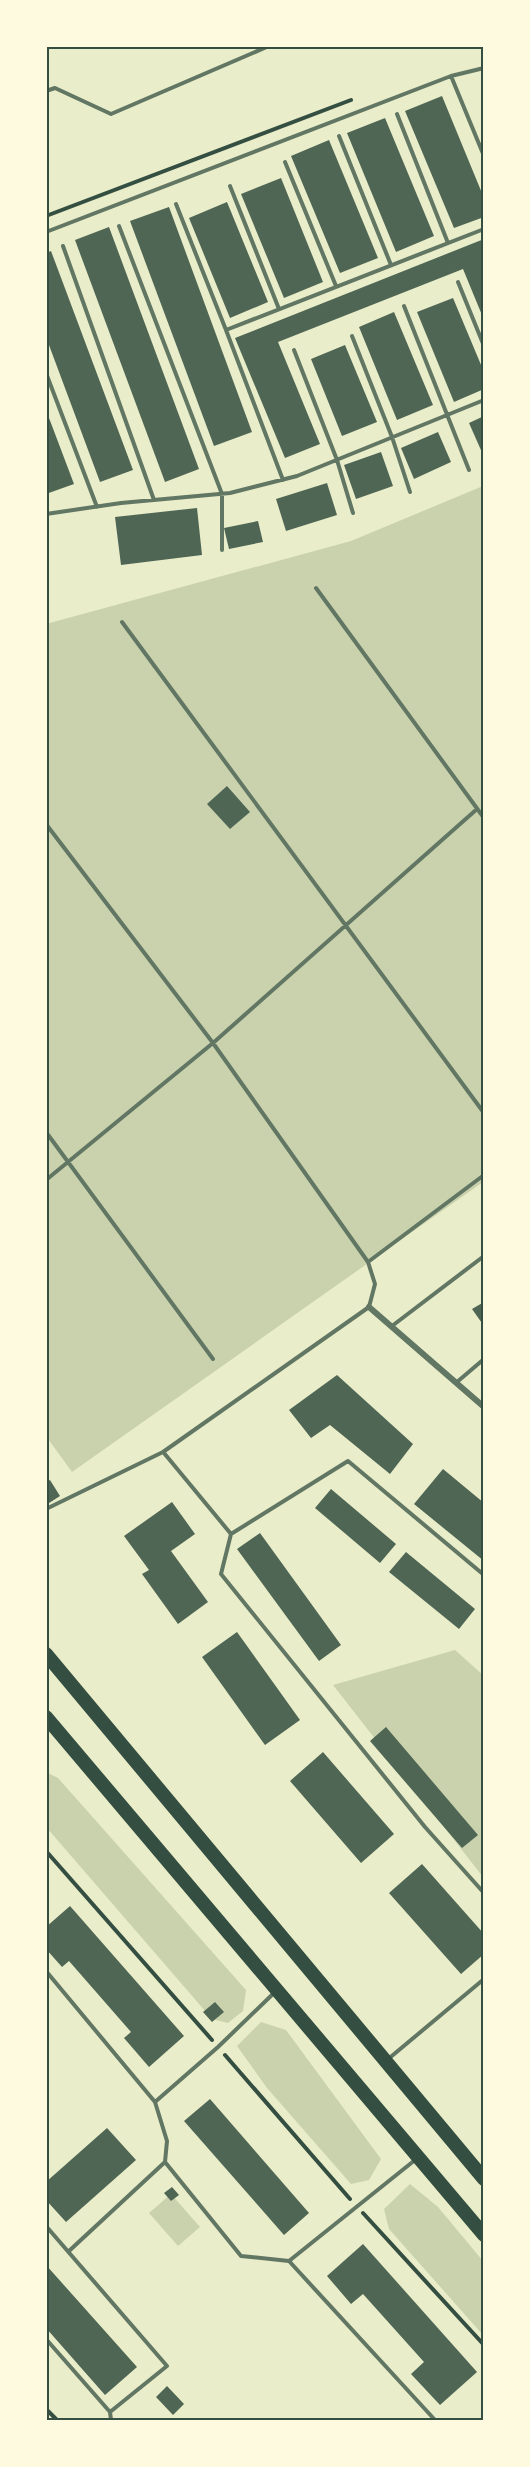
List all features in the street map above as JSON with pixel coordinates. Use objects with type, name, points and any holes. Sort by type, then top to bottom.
[{"type":"main road","points":[[46,1654],[483,2179]]},
{"type":"main road","points":[[46,1717],[483,2235]]},
{"type":"street","points":[[369,1307],[483,1407]]},
{"type":"lane","points":[[46,91],[55,88],[111,114],[268,47]]},
{"type":"lane","points":[[46,231],[451,75],[483,68]]},
{"type":"lane","points":[[451,75],[483,156]]},
{"type":"lane","points":[[397,114],[448,243]]},
{"type":"lane","points":[[339,136],[392,265]]},
{"type":"lane","points":[[285,162],[336,287]]},
{"type":"lane","points":[[230,186],[279,309]]},
{"type":"lane","points":[[177,204],[283,480]]},
{"type":"lane","points":[[119,226],[222,494],[222,550]]},
{"type":"lane","points":[[226,330],[483,230]]},
{"type":"lane","points":[[63,246],[154,500]]},
{"type":"lane","points":[[458,282],[483,346]]},
{"type":"lane","points":[[404,306],[469,470]]},
{"type":"lane","points":[[352,336],[392,437],[410,492]]},
{"type":"lane","points":[[294,350],[337,460],[353,513]]},
{"type":"lane","points":[[46,373],[97,507]]},
{"type":"lane","points":[[46,514],[222,494],[283,480],[483,400]]},
{"type":"lane","points":[[316,588],[483,818]]},
{"type":"lane","points":[[122,622],[483,1113]]},
{"type":"lane","points":[[46,1180],[213,1043],[477,809]]},
{"type":"lane","points":[[46,824],[213,1043],[368,1262],[375,1284],[369,1307],[163,1452],[46,1509]]},
{"type":"lane","points":[[46,1132],[70,1161],[213,1359]]},
{"type":"lane","points":[[368,1262],[483,1175]]},
{"type":"lane","points":[[391,1326],[483,1256]]},
{"type":"lane","points":[[456,1383],[483,1359]]},
{"type":"lane","points":[[163,1452],[231,1534]]},
{"type":"lane","points":[[483,1575],[348,1461],[231,1534],[221,1574],[425,1827],[483,1893]]},
{"type":"lane","points":[[46,1971],[155,2102],[167,2141],[165,2162],[69,2251]]},
{"type":"lane","points":[[386,2061],[483,1979]]},
{"type":"lane","points":[[155,2102],[218,2047],[277,1989]]},
{"type":"lane","points":[[289,2261],[418,2157]]},
{"type":"lane","points":[[165,2162],[241,2256],[289,2261],[435,2421]]},
{"type":"lane","points":[[46,2226],[167,2366],[110,2412]]},
{"type":"lane","points":[[46,2338],[110,2412],[111,2421]]},
{"type":"path","points":[[46,216],[360,97]]},
{"type":"path","points":[[46,1851],[357,2206],[483,2345]]},
{"type":"path","points":[[46,2409],[57,2421]]},
{"type":"green space","points":[[483,486],[483,1182],[72,1472],[46,1436],[46,624],[351,541]]},
{"type":"green space","points":[[455,1650],[483,1675],[483,1877],[333,1685]]},
{"type":"green space","points":[[46,1772],[58,1778],[246,1990],[243,2011],[228,2023],[212,2019],[47,1828]]},
{"type":"green space","points":[[261,2022],[286,2030],[381,2159],[369,2180],[351,2184],[267,2088],[237,2046]]},
{"type":"green space","points":[[410,2184],[438,2207],[483,2261],[483,2335],[389,2229],[384,2209]]},
{"type":"green space","points":[[171,2194],[200,2227],[178,2246],[149,2213]]},
{"type":"building","points":[[442,96],[484,198],[484,217],[454,228],[405,111]]},
{"type":"building","points":[[385,118],[434,236],[396,252],[347,133]]},
{"type":"building","points":[[329,140],[378,258],[340,273],[291,156]]},
{"type":"building","points":[[281,178],[323,282],[284,298],[241,194]]},
{"type":"building","points":[[227,202],[268,302],[230,318],[189,218]]},
{"type":"building","points":[[169,207],[252,432],[214,446],[130,221]]},
{"type":"building","points":[[109,227],[199,469],[165,482],[75,240]]},
{"type":"building","points":[[484,239],[484,320],[463,269],[278,342],[320,444],[285,458],[235,338]]},
{"type":"building","points":[[51,251],[133,470],[100,482],[46,337],[46,253]]},
{"type":"building","points":[[453,298],[484,372],[484,389],[454,402],[417,312]]},
{"type":"building","points":[[394,312],[433,405],[397,420],[359,327]]},
{"type":"building","points":[[345,345],[377,422],[342,436],[311,359]]},
{"type":"building","points":[[46,410],[74,484],[46,494]]},
{"type":"building","points":[[484,416],[484,457],[469,423]]},
{"type":"building","points":[[438,432],[451,462],[414,479],[401,448]]},
{"type":"building","points":[[381,452],[393,486],[356,499],[344,465]]},
{"type":"building","points":[[327,483],[337,515],[286,531],[276,499]]},
{"type":"building","points":[[197,508],[202,555],[121,565],[115,517]]},
{"type":"building","points":[[258,521],[263,542],[229,549],[224,528]]},
{"type":"building","points":[[227,786],[250,812],[230,829],[207,804]]},
{"type":"building","points":[[484,1302],[484,1326],[472,1309]]},
{"type":"building","points":[[337,1375],[413,1444],[390,1474],[330,1425],[311,1438],[289,1410]]},
{"type":"building","points":[[443,1469],[484,1503],[484,1561],[414,1504]]},
{"type":"building","points":[[50,1480],[60,1496],[46,1505],[46,1482]]},
{"type":"building","points":[[331,1489],[396,1544],[380,1563],[315,1508]]},
{"type":"building","points":[[172,1502],[195,1534],[171,1551],[208,1602],[178,1624],[142,1574],[149,1570],[124,1536]]},
{"type":"building","points":[[260,1533],[341,1645],[319,1661],[237,1549]]},
{"type":"building","points":[[406,1552],[475,1609],[459,1629],[389,1572]]},
{"type":"building","points":[[237,1632],[300,1720],[265,1745],[202,1657]]},
{"type":"building","points":[[386,1727],[478,1835],[462,1848],[370,1741]]},
{"type":"building","points":[[323,1752],[394,1834],[361,1863],[290,1781]]},
{"type":"building","points":[[422,1864],[484,1934],[484,1954],[461,1974],[389,1893]]},
{"type":"building","points":[[70,1906],[184,2036],[149,2067],[124,2038],[131,2032],[69,1961],[62,1967],[46,1949],[46,1927]]},
{"type":"building","points":[[215,2002],[224,2012],[212,2022],[203,2012]]},
{"type":"building","points":[[210,2099],[309,2213],[284,2235],[184,2121]]},
{"type":"building","points":[[107,2128],[136,2160],[66,2222],[46,2200],[46,2182]]},
{"type":"building","points":[[172,2187],[179,2195],[171,2201],[164,2193]]},
{"type":"building","points":[[363,2244],[477,2372],[440,2405],[411,2374],[424,2362],[363,2294],[351,2304],[327,2276]]},
{"type":"building","points":[[46,2265],[137,2367],[105,2395],[46,2328]]},
{"type":"building","points":[[167,2386],[184,2404],[173,2415],[156,2397]]}]
